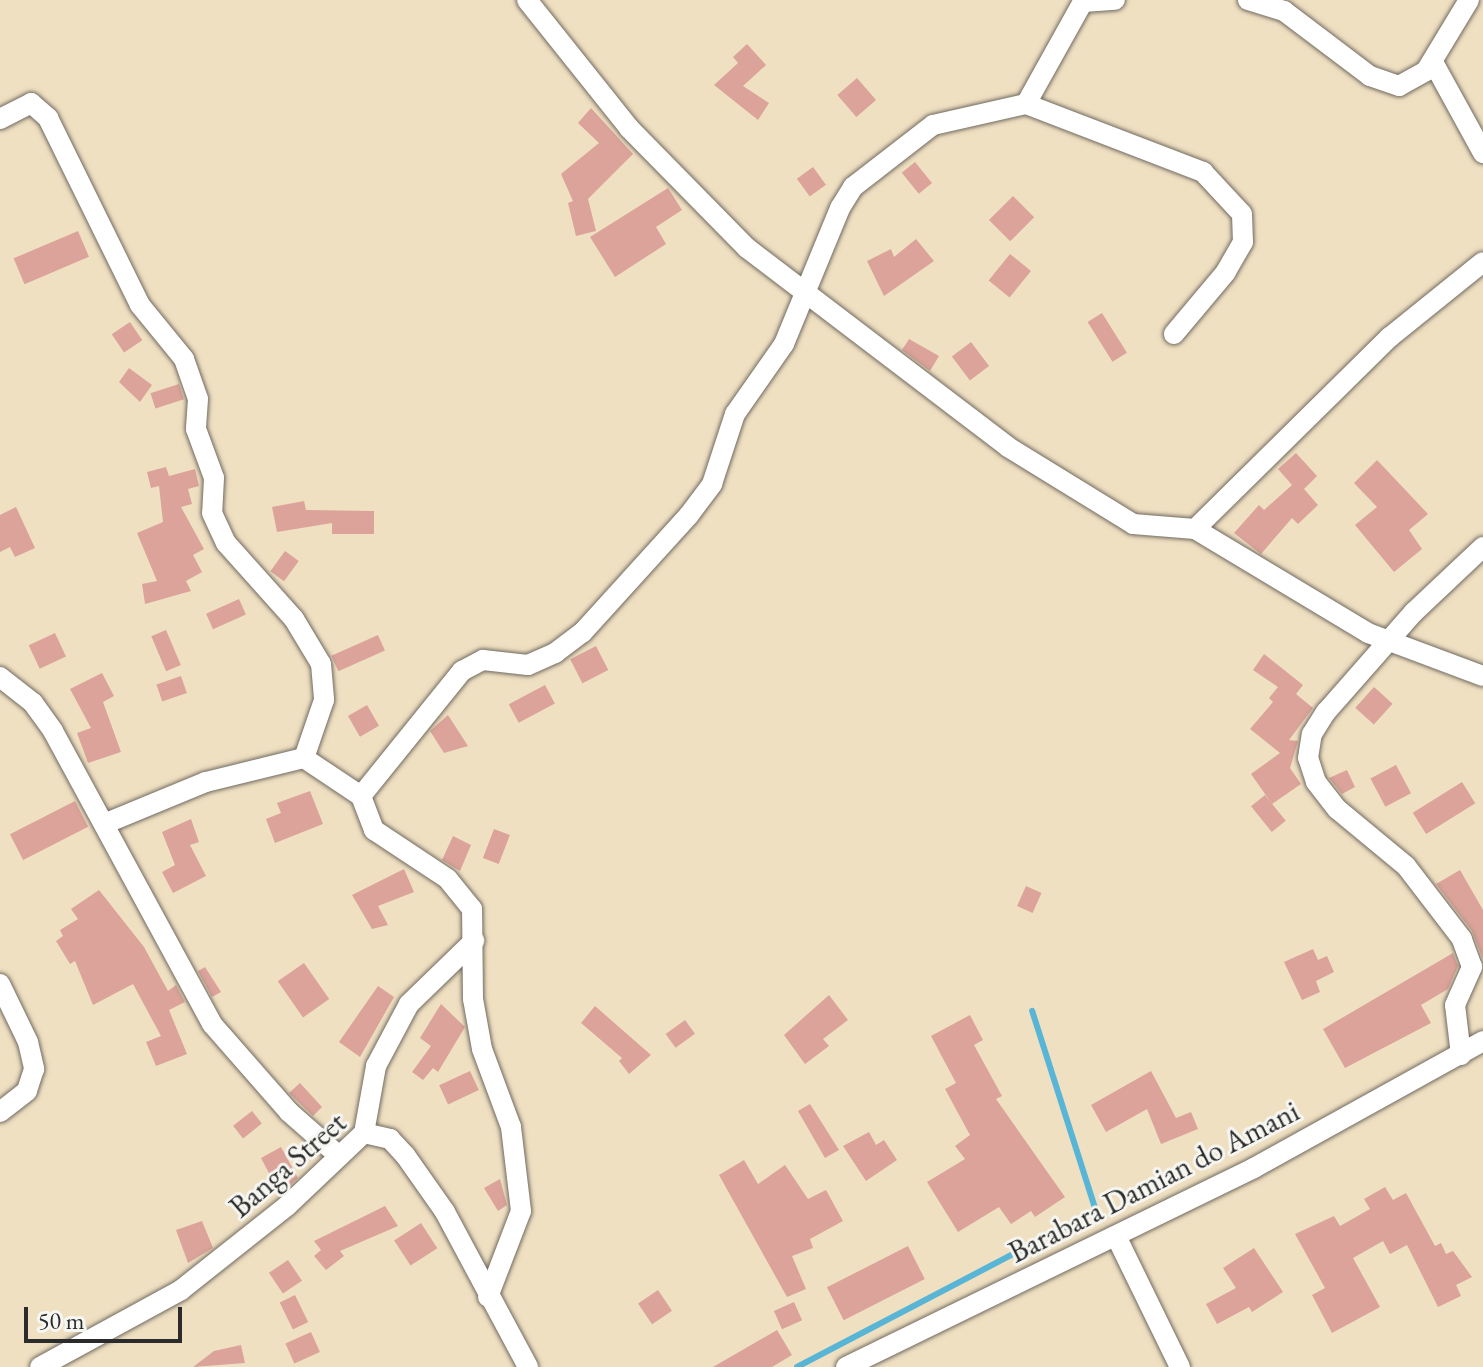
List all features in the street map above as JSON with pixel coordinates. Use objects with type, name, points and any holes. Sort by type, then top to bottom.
[{"type":"street","points":[[527,0],[629,128],[697,201],[806,298],[1060,483],[1133,524],[1195,529],[1310,602],[1390,642],[1483,676]]},
{"type":"street","points":[[1026,104],[1083,1],[1115,0]]},
{"type":"street","points":[[1248,0],[1267,3],[1301,21],[1385,84],[1399,86],[1426,71],[1469,0]]},
{"type":"street","points":[[1433,62],[1483,153]]},
{"type":"street","points":[[0,119],[31,103],[48,118],[140,305],[184,359],[198,399],[196,429],[214,478],[212,513],[226,543],[294,619],[321,664],[324,700],[304,758]]},
{"type":"street","points":[[361,796],[462,671],[483,660],[528,665],[555,653],[582,633],[689,515],[712,484],[735,414],[784,344],[806,298],[840,208],[853,187],[933,125],[1026,104],[1203,172],[1242,214],[1243,242],[1226,272],[1174,334]]},
{"type":"street","points":[[1195,529],[1390,337],[1483,262]]},
{"type":"street","points":[[1461,1055],[1455,1005],[1472,967],[1462,939],[1406,866],[1337,809],[1316,782],[1308,758],[1312,734],[1326,712],[1414,612],[1483,547]]},
{"type":"street","points":[[0,677],[33,703],[104,824],[212,1024],[289,1112],[339,1156]]},
{"type":"street","points":[[104,824],[206,782],[304,758],[361,796],[374,830],[431,866],[463,894],[472,909],[473,999],[486,1062],[511,1127],[520,1180],[521,1211],[488,1297]]},
{"type":"street","points":[[364,1133],[376,1066],[409,1004],[434,974],[474,941]]},
{"type":"street","points":[[0,984],[28,1042],[34,1069],[27,1091],[0,1112]]},
{"type":"street","name":"Barabara Damian do Amani","points":[[846,1367],[1116,1236],[1483,1041]]},
{"type":"street","name":"Banga Street","points":[[40,1367],[181,1290],[287,1206],[364,1133],[390,1139],[445,1212],[528,1367]]},
{"type":"street","points":[[1116,1236],[1180,1367]]},
{"type":"building","points":[[747,44],[766,65],[743,86],[769,103],[758,120],[714,85],[738,63],[733,57]]},
{"type":"building","points":[[857,78],[876,100],[856,117],[837,95]]},
{"type":"building","points":[[591,108],[633,154],[588,199],[596,231],[576,236],[568,203],[573,201],[561,174],[599,143],[578,123]]},
{"type":"building","points":[[915,162],[932,183],[919,194],[902,173]]},
{"type":"building","points":[[813,167],[826,185],[810,197],[797,179]]},
{"type":"building","points":[[668,188],[682,210],[656,227],[666,244],[615,277],[590,237]]},
{"type":"building","points":[[1013,196],[1034,217],[1010,241],[989,220]]},
{"type":"building","points":[[78,231],[89,257],[25,284],[14,258]]},
{"type":"building","points":[[916,239],[934,261],[884,296],[867,261],[891,249],[894,257]]},
{"type":"building","points":[[1010,254],[1031,271],[1010,297],[989,280]]},
{"type":"building","points":[[1102,313],[1127,353],[1112,362],[1088,322]]},
{"type":"building","points":[[130,322],[142,340],[124,353],[112,334]]},
{"type":"building","points":[[909,339],[939,356],[930,371],[902,350]]},
{"type":"building","points":[[971,342],[989,366],[970,380],[952,356]]},
{"type":"building","points":[[129,368],[152,385],[140,402],[119,382]]},
{"type":"building","points":[[179,384],[184,399],[155,408],[150,393]]},
{"type":"building","points":[[1296,453],[1317,476],[1304,489],[1318,505],[1298,524],[1292,518],[1261,554],[1234,533],[1259,505],[1264,510],[1292,485],[1278,469]]},
{"type":"building","points":[[1377,460],[1428,514],[1409,530],[1422,549],[1394,572],[1355,525],[1377,507],[1354,483]]},
{"type":"building","points":[[166,467],[169,476],[195,469],[199,486],[188,489],[192,504],[181,507],[204,549],[193,555],[202,572],[186,581],[191,591],[145,604],[142,584],[157,581],[137,533],[163,522],[159,486],[151,488],[147,472]]},
{"type":"building","points":[[304,501],[306,510],[374,511],[374,534],[332,534],[332,523],[277,532],[272,507]]},
{"type":"building","points":[[16,507],[35,548],[15,557],[10,547],[0,552],[0,515]]},
{"type":"building","points":[[285,551],[299,561],[284,581],[270,571]]},
{"type":"building","points":[[239,599],[246,615],[213,629],[206,614]]},
{"type":"building","points":[[166,630],[181,665],[166,671],[151,636]]},
{"type":"building","points":[[55,633],[66,657],[40,669],[29,645]]},
{"type":"building","points":[[378,635],[385,651],[338,671],[331,656]]},
{"type":"building","points":[[596,646],[608,670],[582,683],[570,659]]},
{"type":"building","points":[[1264,654],[1303,685],[1296,694],[1313,708],[1289,740],[1298,741],[1290,768],[1301,784],[1272,804],[1251,774],[1280,753],[1250,729],[1273,702],[1269,698],[1278,687],[1253,670]]},
{"type":"building","points":[[102,673],[114,696],[103,702],[121,752],[88,763],[77,733],[91,728],[70,689]]},
{"type":"building","points":[[181,676],[187,693],[162,701],[156,684]]},
{"type":"building","points":[[545,685],[555,704],[519,723],[509,704]]},
{"type":"building","points":[[1374,687],[1393,704],[1374,725],[1355,708]]},
{"type":"building","points":[[367,705],[379,726],[360,737],[348,716]]},
{"type":"building","points":[[448,715],[468,746],[444,753],[430,731]]},
{"type":"building","points":[[1396,765],[1411,793],[1385,807],[1370,779]]},
{"type":"building","points":[[1347,770],[1355,787],[1342,794],[1329,778]]},
{"type":"building","points":[[1462,782],[1475,803],[1426,834],[1413,813]]},
{"type":"building","points":[[310,791],[323,824],[275,843],[266,819],[281,813],[277,803]]},
{"type":"building","points":[[1265,795],[1286,821],[1272,832],[1251,806]]},
{"type":"building","points":[[75,801],[88,827],[23,860],[10,834]]},
{"type":"building","points":[[191,819],[199,842],[190,845],[206,876],[173,893],[162,872],[175,865],[162,832]]},
{"type":"building","points":[[494,829],[510,835],[499,864],[483,858]]},
{"type":"building","points":[[453,836],[471,845],[460,871],[442,860]]},
{"type":"building","points":[[404,869],[414,892],[378,906],[388,925],[372,929],[352,895]]},
{"type":"building","points":[[1460,870],[1483,910],[1483,959],[1472,931],[1436,884]]},
{"type":"building","points":[[1026,886],[1042,893],[1033,913],[1017,906]]},
{"type":"building","points":[[99,890],[144,947],[168,991],[176,985],[185,1002],[169,1010],[187,1054],[156,1066],[146,1042],[161,1036],[133,984],[93,1005],[75,961],[70,964],[56,941],[63,936],[60,930],[78,919],[71,909]]},
{"type":"building","points":[[1313,949],[1318,960],[1327,956],[1334,972],[1316,981],[1320,992],[1302,1000],[1284,962]]},
{"type":"building","points":[[1453,953],[1458,966],[1448,989],[1421,1005],[1431,1023],[1345,1068],[1323,1029]]},
{"type":"building","points":[[304,963],[329,999],[303,1017],[278,981]]},
{"type":"building","points":[[205,967],[221,992],[212,997],[198,971]]},
{"type":"building","points":[[378,986],[394,997],[360,1057],[339,1042]]},
{"type":"building","points":[[829,995],[848,1020],[823,1039],[829,1046],[805,1064],[784,1035]]},
{"type":"building","points":[[441,1004],[465,1027],[438,1072],[433,1068],[423,1080],[412,1072],[431,1046],[420,1038]]},
{"type":"building","points":[[595,1006],[651,1055],[629,1074],[619,1061],[622,1058],[581,1023]]},
{"type":"building","points":[[970,1015],[983,1040],[974,1045],[1002,1096],[996,1099],[1065,1197],[1035,1217],[1031,1211],[1011,1224],[999,1207],[958,1232],[927,1182],[965,1159],[955,1146],[970,1135],[945,1089],[956,1083],[931,1036]]},
{"type":"building","points":[[685,1020],[695,1034],[676,1048],[666,1034]]},
{"type":"building","points":[[470,1071],[479,1090],[448,1104],[439,1085]]},
{"type":"building","points":[[1151,1071],[1176,1118],[1191,1112],[1198,1129],[1161,1144],[1147,1109],[1106,1132],[1091,1105]]},
{"type":"building","points":[[300,1083],[322,1107],[313,1116],[289,1093]]},
{"type":"building","points":[[810,1104],[839,1150],[825,1158],[798,1111]]},
{"type":"building","points":[[252,1111],[262,1124],[243,1138],[233,1126]]},
{"type":"building","points":[[869,1132],[876,1145],[884,1140],[897,1160],[866,1181],[843,1146]]},
{"type":"building","points":[[281,1147],[298,1178],[280,1194],[261,1158]]},
{"type":"building","points":[[744,1160],[758,1184],[785,1165],[808,1199],[826,1190],[843,1221],[810,1239],[813,1248],[792,1256],[806,1289],[787,1297],[719,1175]]},
{"type":"building","points":[[500,1179],[507,1205],[498,1211],[484,1188]]},
{"type":"building","points":[[1385,1187],[1393,1200],[1406,1193],[1435,1246],[1441,1243],[1446,1254],[1453,1251],[1472,1277],[1456,1285],[1461,1296],[1438,1307],[1407,1245],[1390,1254],[1383,1241],[1353,1258],[1380,1307],[1332,1333],[1312,1295],[1325,1288],[1295,1234],[1334,1216],[1340,1226],[1370,1209],[1364,1199]]},
{"type":"building","points":[[385,1206],[398,1226],[340,1251],[344,1256],[326,1270],[314,1256],[321,1250],[314,1241]]},
{"type":"building","points":[[202,1221],[213,1248],[188,1263],[176,1230]]},
{"type":"building","points":[[421,1223],[437,1248],[411,1266],[394,1240]]},
{"type":"building","points":[[908,1246],[925,1279],[844,1320],[827,1287]]},
{"type":"building","points":[[1254,1248],[1283,1292],[1252,1312],[1249,1307],[1217,1324],[1206,1304],[1236,1288],[1223,1268]]},
{"type":"building","points":[[288,1260],[302,1281],[283,1294],[269,1273]]},
{"type":"building","points":[[658,1290],[672,1311],[652,1324],[638,1303]]},
{"type":"building","points":[[295,1295],[308,1322],[293,1329],[280,1302]]},
{"type":"building","points":[[794,1302],[802,1320],[782,1329],[774,1311]]},
{"type":"building","points":[[777,1330],[792,1355],[772,1367],[713,1367]]},
{"type":"building","points":[[311,1332],[320,1352],[294,1363],[285,1343]]},
{"type":"building","points":[[241,1345],[245,1363],[193,1367],[214,1351]]},
{"type":"waterway","points":[[797,1367],[1096,1211],[1032,1011]]}]
